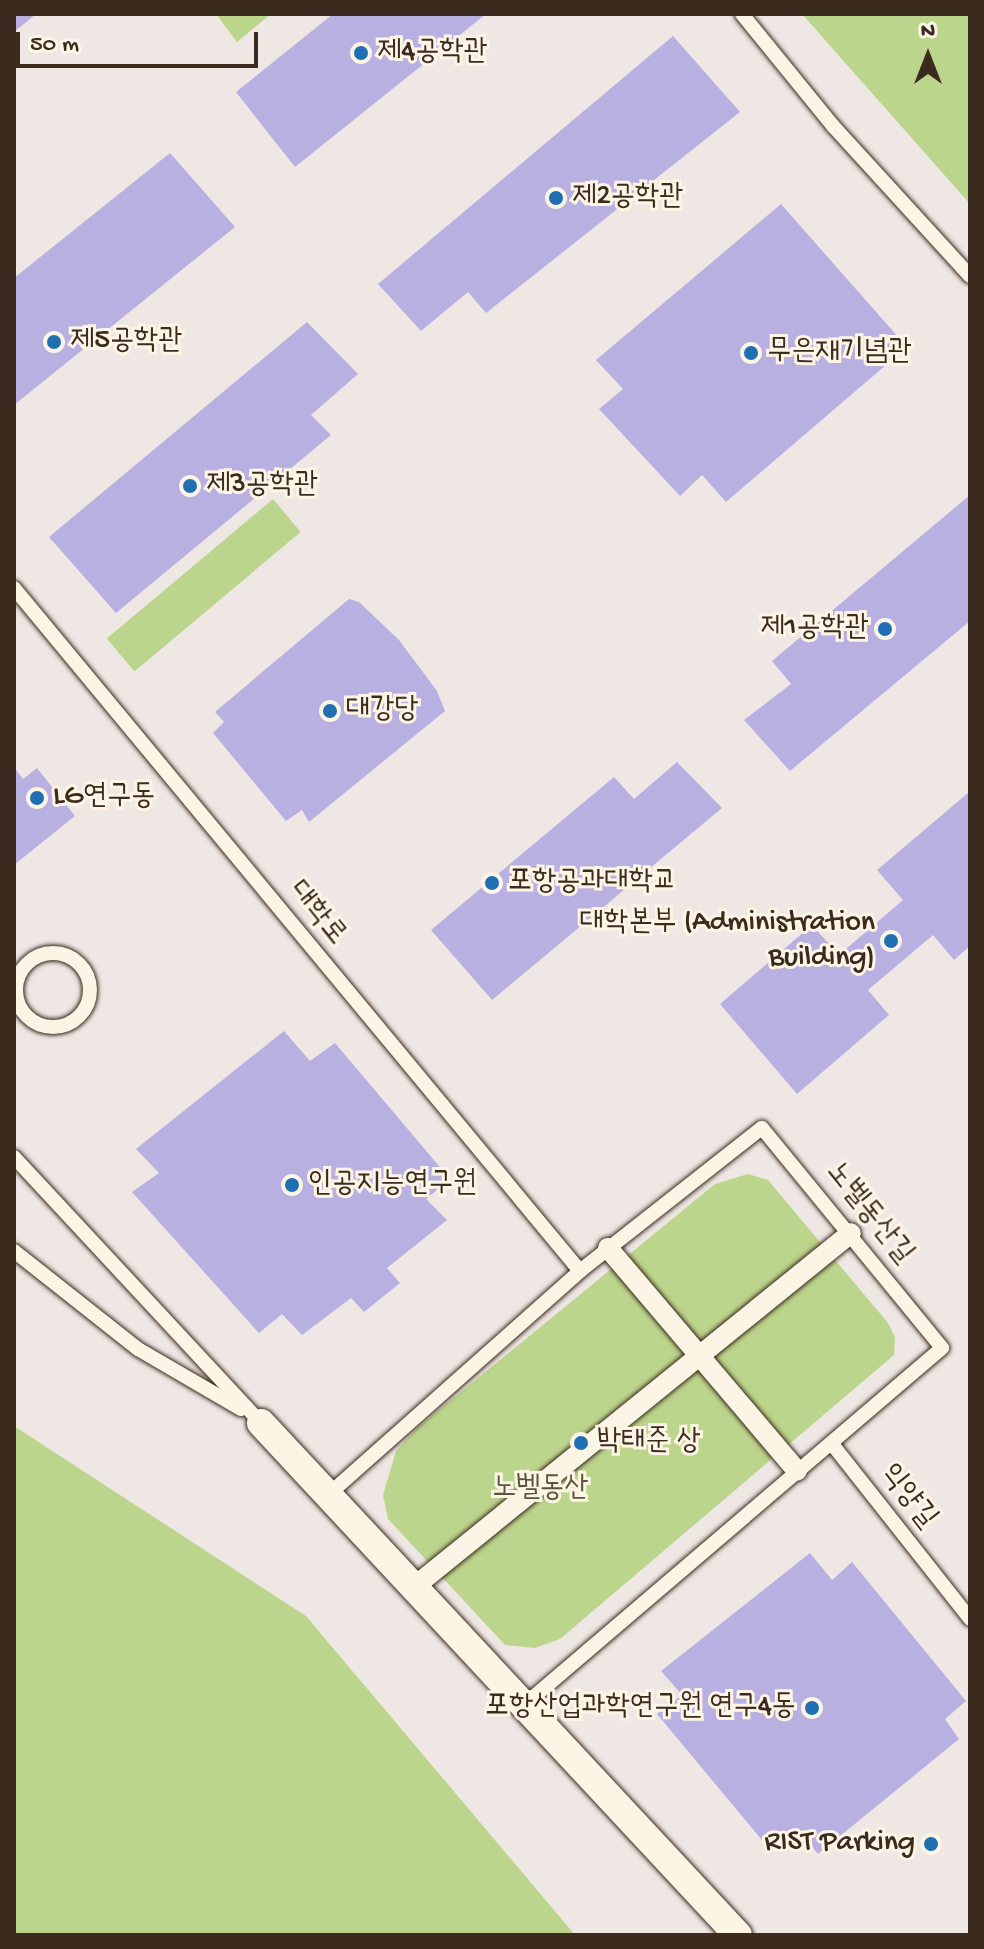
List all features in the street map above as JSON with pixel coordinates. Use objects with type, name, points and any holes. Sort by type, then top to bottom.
[{"type":"street","points":[[414,1587],[851,1233]]},
{"type":"street","points":[[608,1248],[797,1471]]},
{"type":"street","points":[[261,1423],[738,1935]]},
{"type":"lane","points":[[742,14],[833,126],[968,270]]},
{"type":"lane","name":"대학로","points":[[14,588],[580,1271]]},
{"type":"lane","points":[[64,954],[82,967],[89,1001],[76,1020],[42,1026],[18,1017],[16,990],[31,961],[64,954]]},
{"type":"lane","name":"노벨동산길","points":[[329,1494],[580,1271],[762,1128],[942,1348],[523,1706]]},
{"type":"lane","points":[[14,1157],[261,1423]]},
{"type":"lane","points":[[14,1251],[138,1349],[261,1423]]},
{"type":"lane","name":"익양길","points":[[832,1444],[970,1619]]},
{"type":"green space","points":[[216,14],[271,14],[237,42]]},
{"type":"green space","points":[[802,14],[970,14],[970,204]]},
{"type":"green space","points":[[273,499],[301,532],[134,671],[107,638]]},
{"type":"green space","name":"노벨동산","points":[[748,1174],[768,1180],[888,1323],[895,1337],[894,1355],[560,1639],[535,1648],[505,1645],[388,1519],[383,1495],[396,1451],[417,1428],[715,1184]]},
{"type":"green space","points":[[14,1426],[306,1616],[575,1935],[14,1935]]},
{"type":"building","points":[[14,14],[36,14],[14,32]]},
{"type":"building","name":"제4공학관","points":[[333,14],[486,14],[295,167],[236,92]]},
{"type":"building","name":"제2공학관","points":[[673,36],[740,112],[486,313],[468,292],[421,331],[378,284]]},
{"type":"building","name":"제5공학관","points":[[170,153],[235,227],[14,405],[14,278]]},
{"type":"building","name":"무은재기념관","points":[[781,204],[907,347],[726,502],[702,475],[680,496],[599,409],[623,389],[596,360]]},
{"type":"building","name":"제3공학관","points":[[307,322],[358,374],[311,415],[331,435],[116,613],[49,537]]},
{"type":"building","name":"제1공학관","points":[[970,495],[970,621],[790,771],[744,720],[791,684],[772,661]]},
{"type":"building","name":"대강당","points":[[349,599],[359,602],[399,640],[437,691],[445,711],[309,822],[302,810],[286,821],[213,733],[224,722],[215,712]]},
{"type":"building","points":[[677,762],[722,808],[492,1000],[431,930],[614,777],[634,799]]},
{"type":"building","name":"LG연구동","points":[[14,767],[23,779],[37,768],[75,816],[14,865]]},
{"type":"building","name":"대학본부 (Administration Building)","points":[[968,793],[970,946],[954,960],[933,935],[868,990],[889,1015],[797,1094],[720,1004],[812,925],[839,955],[903,900],[877,870]]},
{"type":"building","name":"인공지능연구원","points":[[284,1031],[310,1061],[335,1043],[450,1179],[426,1199],[447,1220],[387,1268],[400,1283],[364,1312],[351,1298],[302,1335],[282,1314],[259,1333],[132,1192],[159,1173],[136,1149]]},
{"type":"building","name":"포항산업과학연구원 연구4동","points":[[810,1553],[832,1580],[852,1562],[966,1701],[945,1719],[959,1739],[818,1854],[797,1828],[771,1851],[657,1714],[682,1695],[661,1671]]},
{"type":"place","name":"제4공학관","points":[[361,53]]},
{"type":"place","name":"제2공학관","points":[[556,198]]},
{"type":"place","name":"제5공학관","points":[[54,342]]},
{"type":"place","name":"무은재기념관","points":[[751,353]]},
{"type":"place","name":"제3공학관","points":[[190,486]]},
{"type":"place","name":"제1공학관","points":[[885,629]]},
{"type":"place","name":"대강당","points":[[330,711]]},
{"type":"place","name":"LG연구동","points":[[37,798]]},
{"type":"place","name":"포항공과대학교","points":[[492,883]]},
{"type":"place","name":"대학본부 (Administration Building)","points":[[891,941]]},
{"type":"place","name":"인공지능연구원","points":[[292,1185]]},
{"type":"place","name":"박태준 상","points":[[581,1443]]},
{"type":"place","name":"포항산업과학연구원 연구4동","points":[[812,1708]]},
{"type":"place","name":"RIST Parking","points":[[931,1844]]}]
